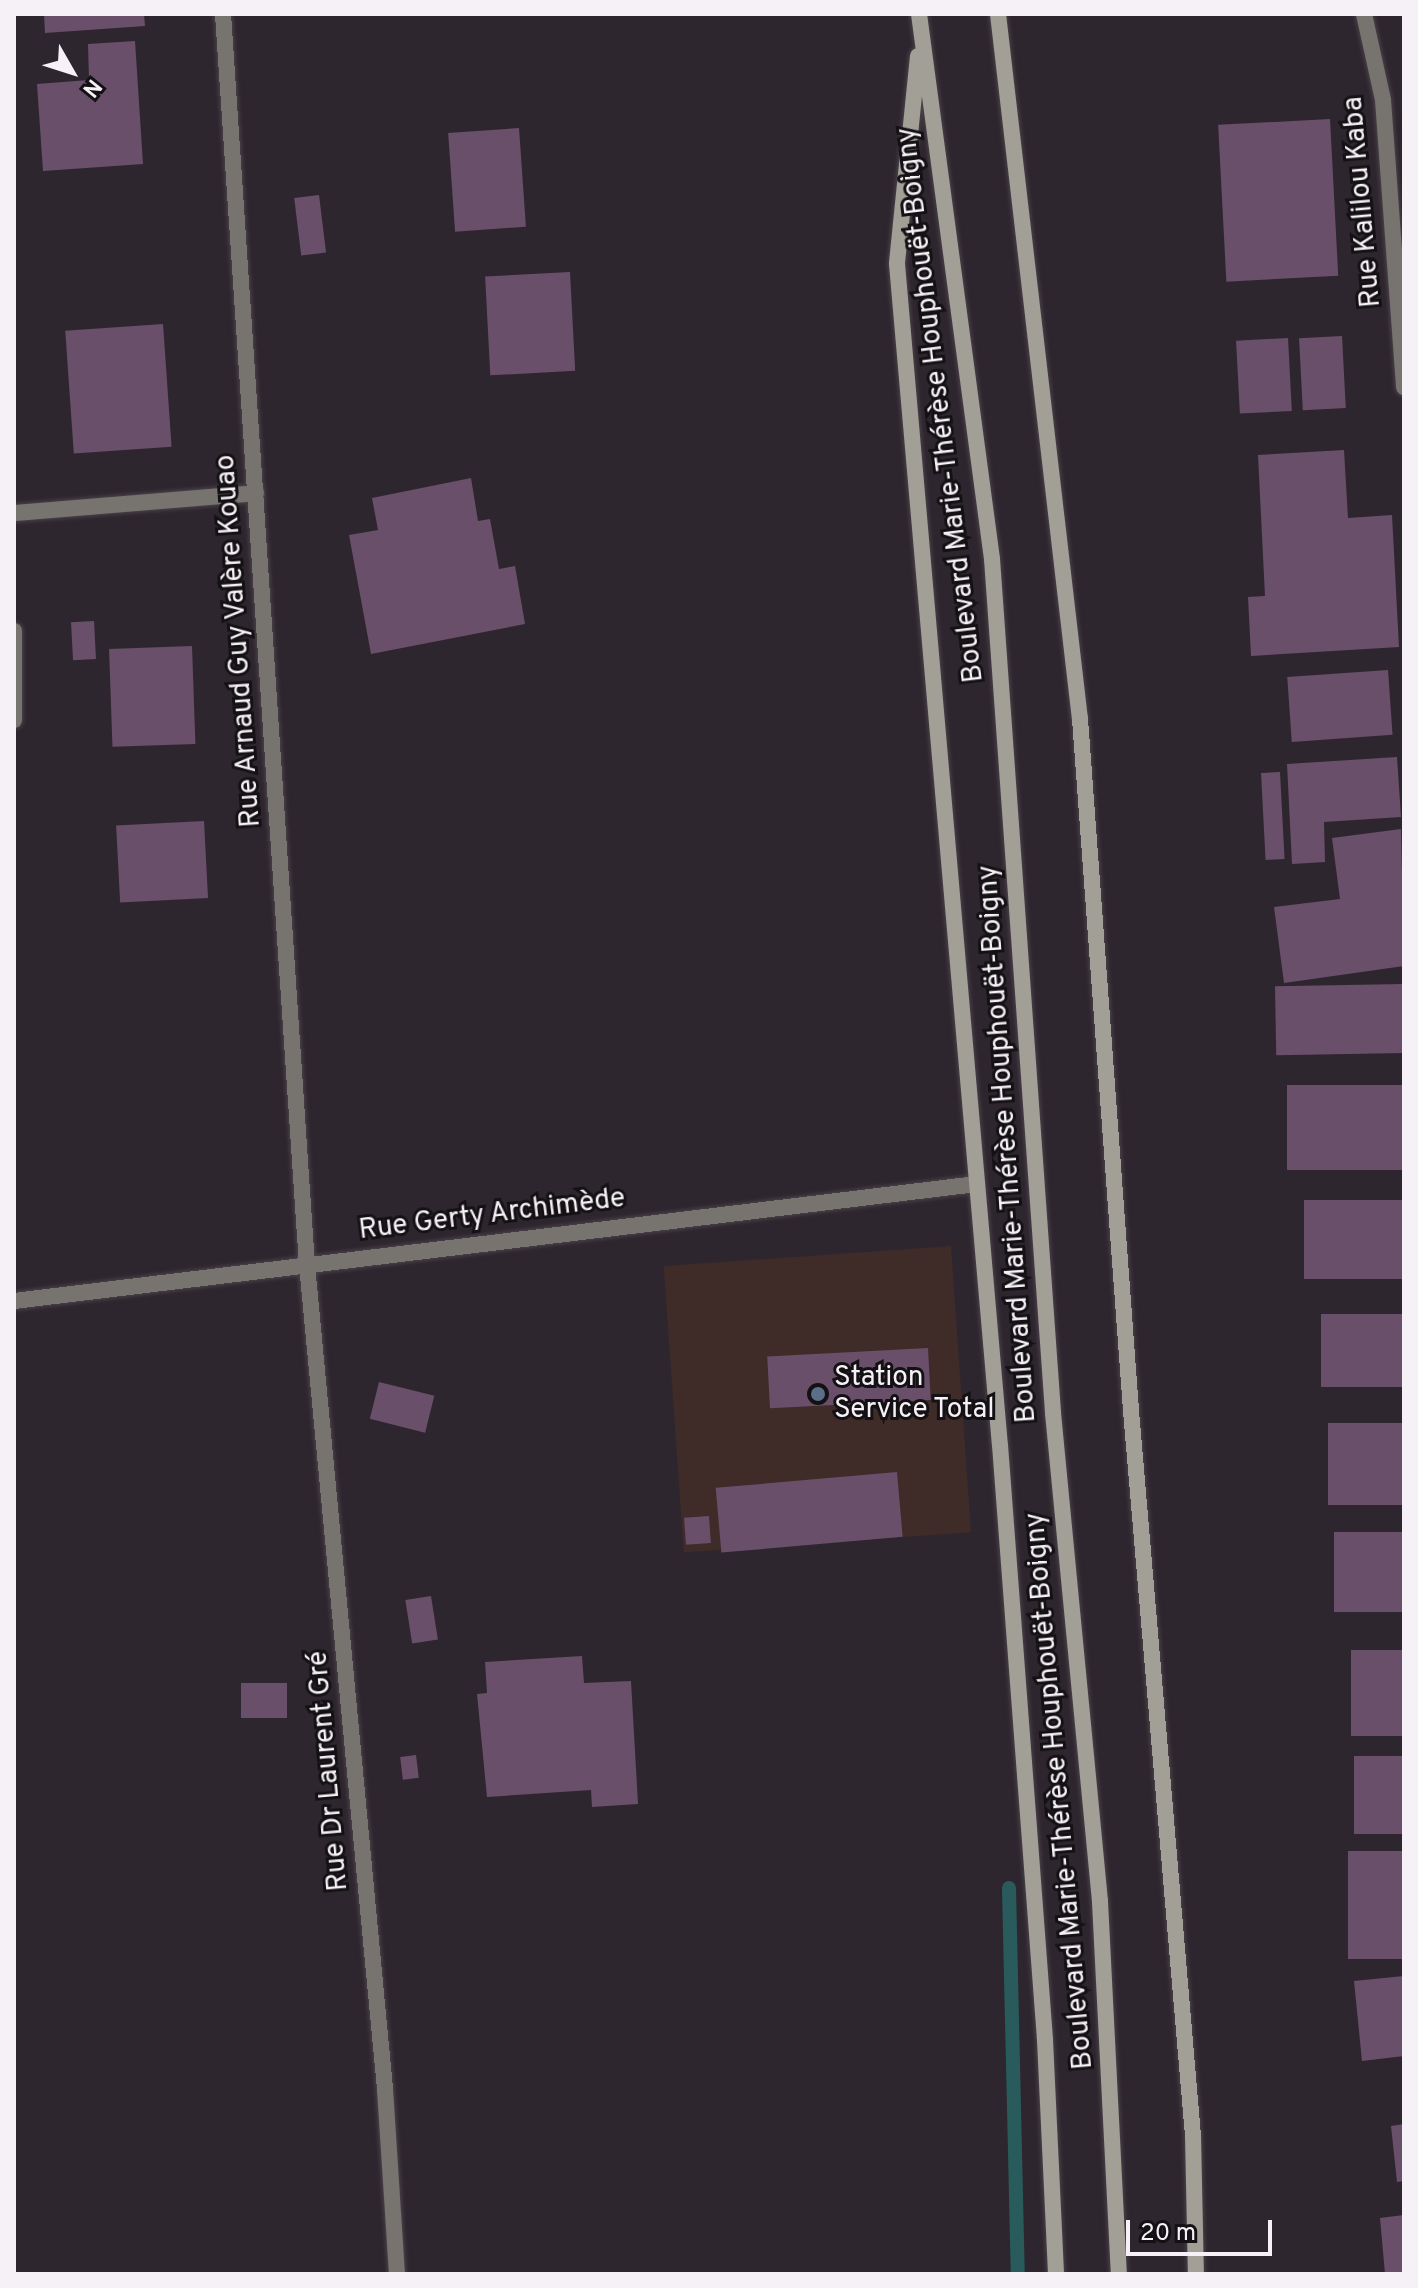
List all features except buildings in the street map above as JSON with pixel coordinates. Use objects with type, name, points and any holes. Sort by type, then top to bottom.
[{"type":"main road","points":[[998,14],[1080,719],[1131,1411],[1193,2135],[1196,2274]]},
{"type":"main road","points":[[920,22],[897,264],[977,1184],[1045,2040],[1056,2274]]},
{"type":"main road","name":"Boulevard Marie-Thérèse Houphouët-Boigny","points":[[920,22],[992,559],[1053,1413],[1100,1902],[1119,2274]]},
{"type":"street","name":"Rue Arnaud Guy Valère Kouao","points":[[223,14],[307,1265]]},
{"type":"street","name":"Rue Kalilou Kaba","points":[[1364,14],[1383,100],[1404,387]]},
{"type":"street","points":[[1392,224],[1404,238]]},
{"type":"street","points":[[14,513],[256,493]]},
{"type":"street","points":[[14,631],[14,720]]},
{"type":"street","name":"Rue Gerty Archimède","points":[[14,1301],[977,1184]]},
{"type":"street","name":"Rue Dr Laurent Gré","points":[[307,1265],[384,2073],[397,2274]]},
{"type":"shaded area","name":"Station Service Total","points":[[951,1246],[971,1532],[684,1552],[664,1266]]},
{"type":"waterway","points":[[1009,1888],[1018,2274]]},
{"type":"place","name":"Station Service Total","points":[[818,1394]]}]
